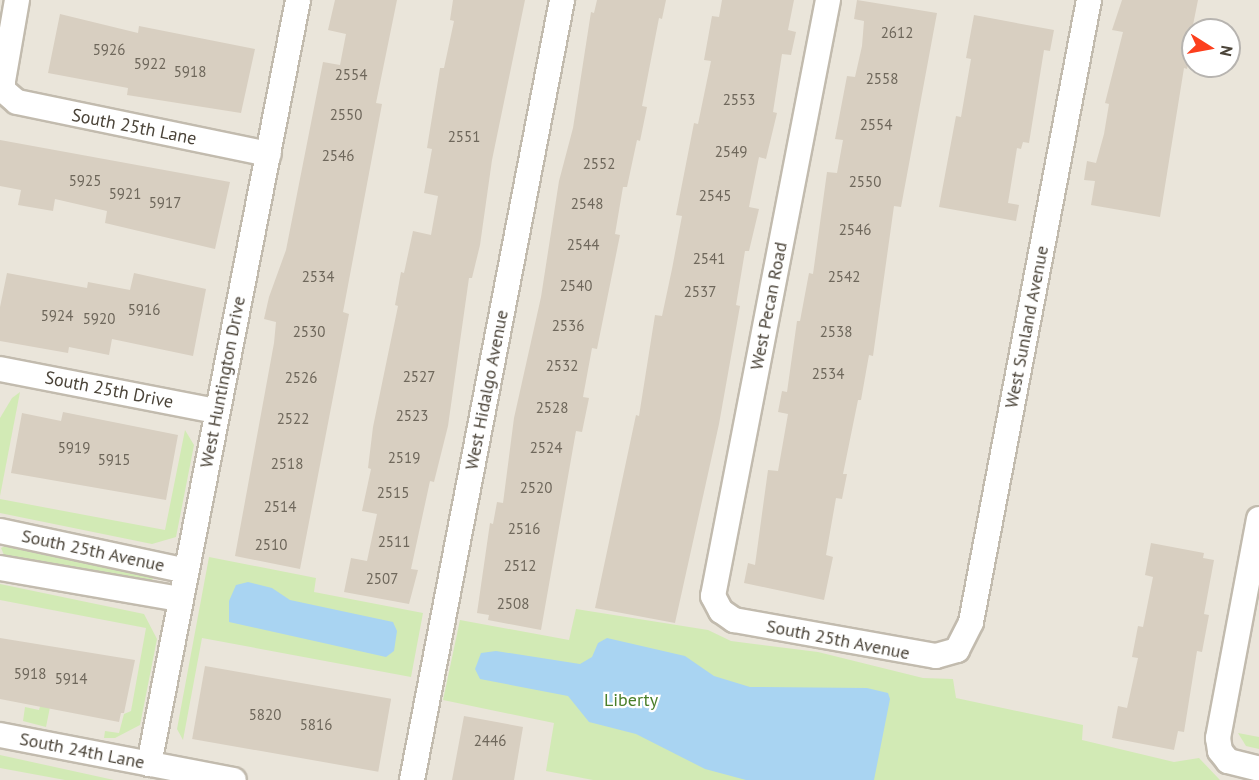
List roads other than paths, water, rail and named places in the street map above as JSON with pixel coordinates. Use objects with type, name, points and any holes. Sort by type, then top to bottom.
[{"type":"street","name":"South 25th Lane","points":[[17,0],[3,90],[17,102],[269,154]]},
{"type":"street","name":"West Huntington Drive","points":[[149,764],[298,0]]},
{"type":"street","name":"West Hidalgo Avenue","points":[[412,780],[562,0]]},
{"type":"street","name":"West Pecan Road","points":[[721,611],[713,596],[828,0]]},
{"type":"street","name":"West Sunland Avenue","points":[[957,650],[971,622],[1089,0]]},
{"type":"street","name":"South 25th Drive","points":[[0,369],[218,411]]},
{"type":"street","points":[[1259,519],[1219,729],[1220,750],[1234,764],[1259,769]]},
{"type":"street","name":"South 25th Avenue","points":[[0,531],[186,571]]},
{"type":"street","name":"South 25th Avenue","points":[[0,568],[180,599]]},
{"type":"street","name":"South 25th Avenue","points":[[721,611],[734,620],[927,656],[957,650]]},
{"type":"street","name":"South 24th Lane","points":[[0,735],[231,780]]},
{"type":"water","points":[[248,582],[272,588],[290,600],[393,622],[397,631],[394,651],[386,657],[229,622],[229,601],[236,585]]},
{"type":"water","points":[[607,638],[685,656],[714,676],[750,687],[867,688],[888,693],[890,699],[874,780],[746,780],[705,769],[636,734],[589,722],[568,696],[480,679],[475,669],[481,653],[496,651],[580,664],[592,657],[598,643]]},
{"type":"park label","name":"Liberty","points":[[631,700]]}]
